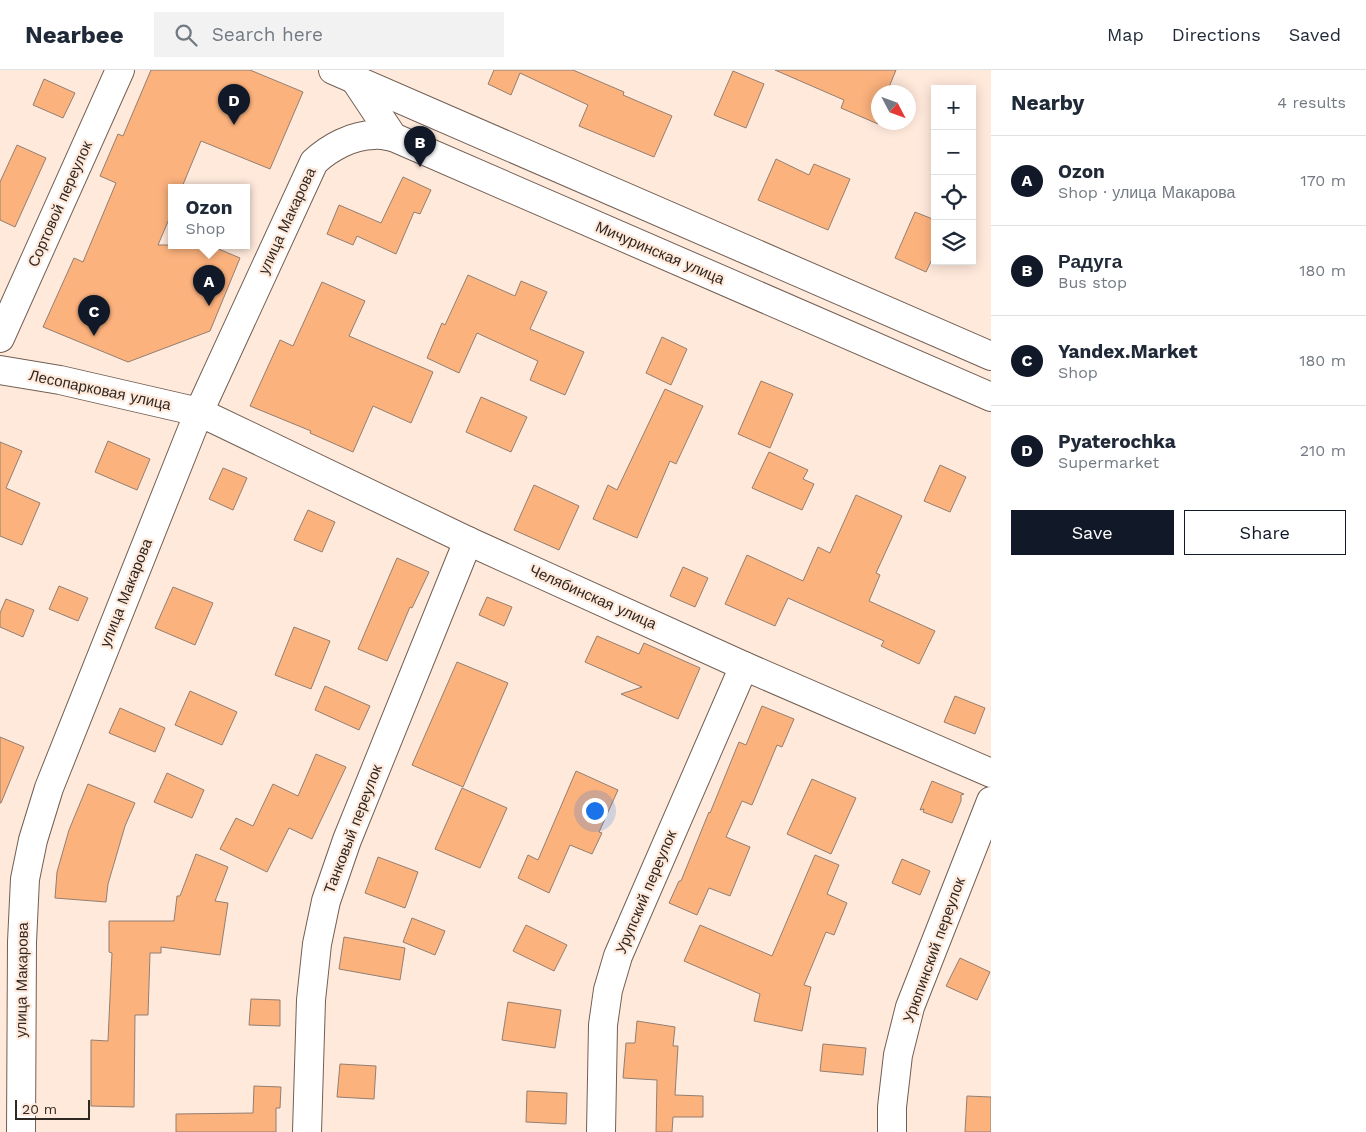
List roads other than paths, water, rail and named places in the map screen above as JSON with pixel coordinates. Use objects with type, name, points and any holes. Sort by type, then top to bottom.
[{"type":"street","name":"Сортовой переулок","points":[[0,338],[120,70]]},
{"type":"street","points":[[349,73],[393,137]]},
{"type":"street","points":[[349,73],[991,356]]},
{"type":"street","name":"улица Макарова","points":[[21,1132],[22,942],[25,879],[33,840],[49,788],[199,412],[314,162],[322,154],[349,140],[374,134],[393,137]]},
{"type":"street","name":"Мичуринская улица","points":[[393,137],[991,397]]},
{"type":"street","name":"Лесопарковая улица","points":[[0,370],[60,380],[199,412]]},
{"type":"street","name":"Челябинская улица","points":[[199,412],[468,541],[744,666],[991,774]]},
{"type":"street","name":"Танковый переулок","points":[[307,1132],[311,1000],[317,944],[326,901],[347,840],[468,541]]},
{"type":"street","name":"Урупский переулок","points":[[601,1132],[603,1025],[608,990],[618,956],[744,666]]},
{"type":"street","name":"Урюпинский переулок","points":[[892,1132],[892,1108],[898,1055],[910,1008],[991,801]]},
{"type":"place","name":"Pyaterochka","points":[[234,125]]},
{"type":"place","name":"Радуга","points":[[420,167]]},
{"type":"place","name":"Ozon","points":[[209,306]]},
{"type":"place","name":"Yandex.Market","points":[[94,336]]}]
